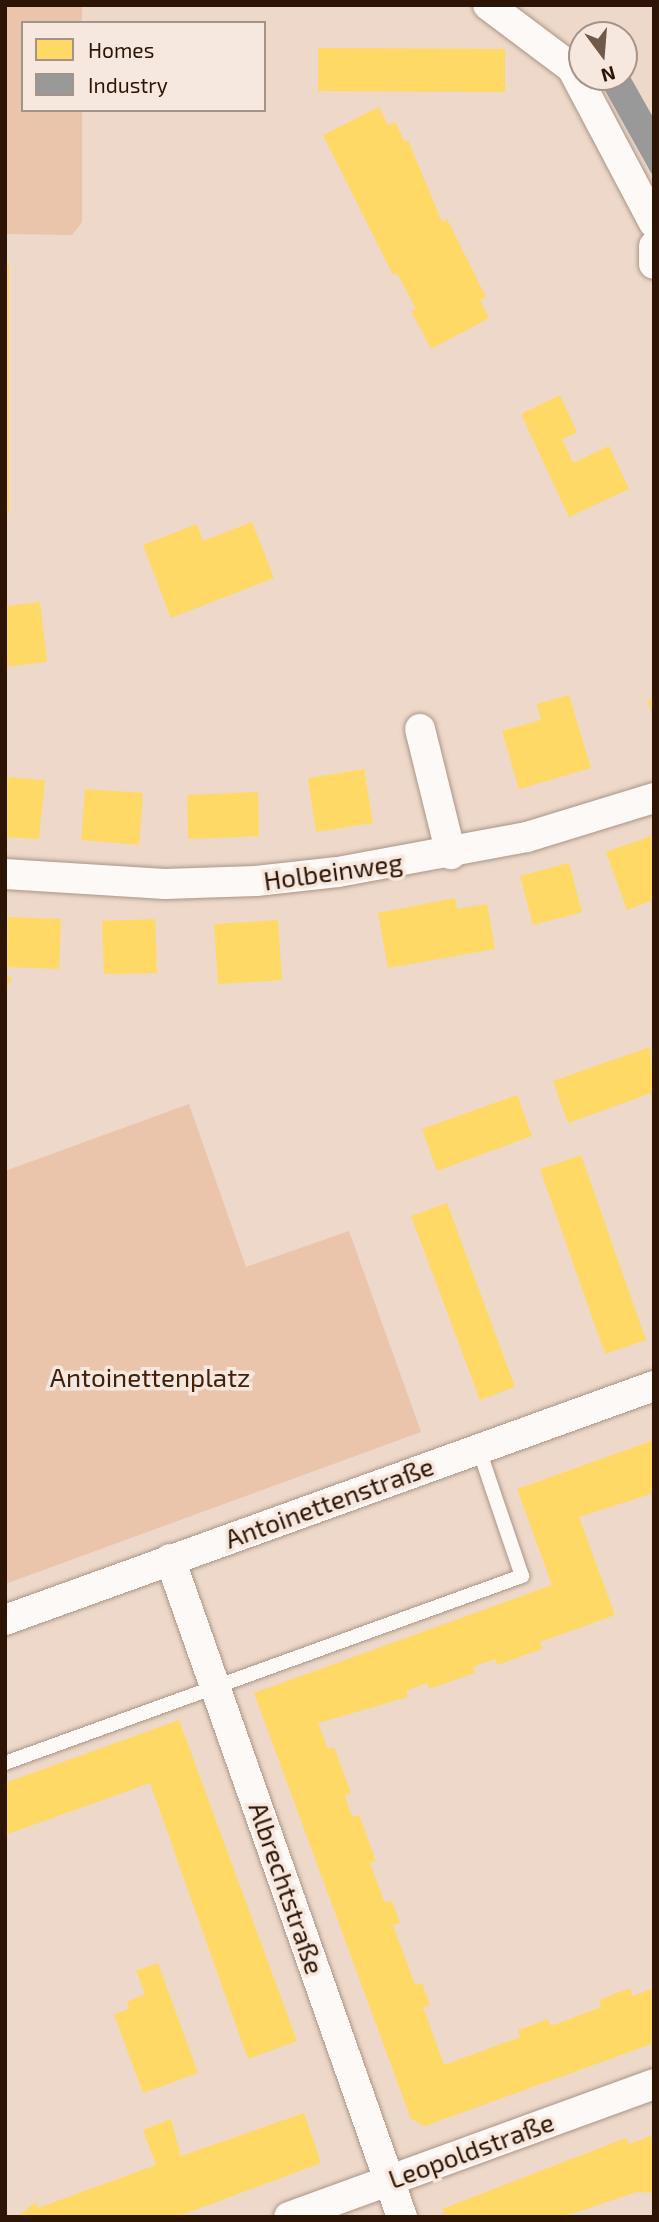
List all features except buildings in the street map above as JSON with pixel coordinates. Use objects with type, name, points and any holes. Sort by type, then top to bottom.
[{"type":"street","points":[[488,5],[572,68],[654,223]]},
{"type":"street","points":[[654,246],[654,264]]},
{"type":"street","points":[[420,729],[451,854]]},
{"type":"street","name":"Holbeinweg","points":[[5,874],[109,883],[256,881],[451,854],[527,837],[654,798]]},
{"type":"street","name":"Antoinettenstraße","points":[[5,1620],[654,1385]]},
{"type":"street","name":"Albrechtstraße","points":[[170,1559],[402,2217]]},
{"type":"street","name":"Leopoldstraße","points":[[289,2217],[654,2084]]},
{"type":"lane","points":[[5,1763],[522,1576],[478,1450]]},
{"type":"green space","points":[[5,7],[82,7],[82,21],[21,21],[21,112],[82,112],[82,222],[72,235],[5,234]]},
{"type":"green space","name":"Antoinettenplatz","points":[[189,1104],[246,1267],[349,1231],[421,1432],[5,1584],[5,1171]]}]
